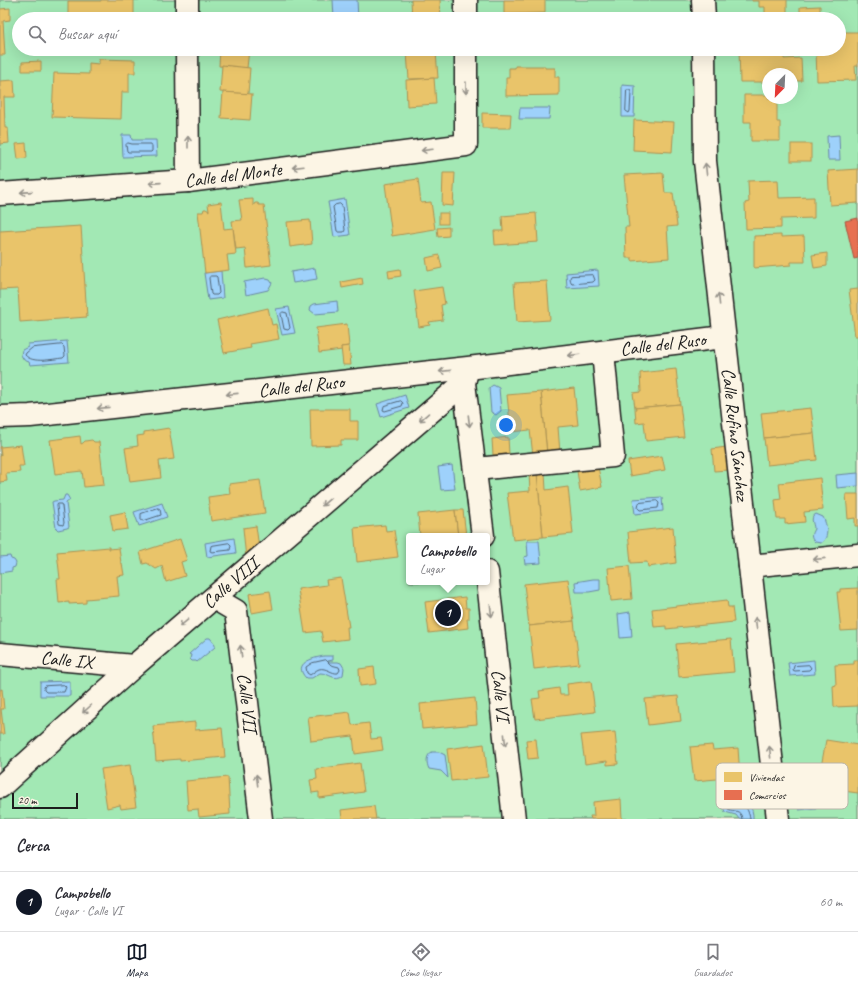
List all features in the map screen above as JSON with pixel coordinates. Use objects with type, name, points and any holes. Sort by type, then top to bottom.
[{"type":"street","points":[[187,0],[187,12]]},
{"type":"street","points":[[466,0],[466,12]]},
{"type":"street","points":[[703,0],[704,12]]},
{"type":"street","points":[[187,56],[188,181]]},
{"type":"street","name":"Calle del Monte","points":[[0,194],[188,181],[466,145],[466,56]]},
{"type":"street","name":"Calle Rufino Sánchez","points":[[704,56],[705,161],[772,763]]},
{"type":"street","name":"Calle del Ruso","points":[[0,417],[37,416],[466,376],[603,352],[724,338]]},
{"type":"street","name":"Calle del Ruso","points":[[476,469],[613,456],[603,352]]},
{"type":"street","points":[[466,376],[483,533]]},
{"type":"street","name":"Calle VIII","points":[[0,787],[134,666],[214,598],[466,376]]},
{"type":"street","points":[[750,566],[858,555]]},
{"type":"street","name":"Calle VI","points":[[488,585],[514,819]]},
{"type":"street","name":"Calle VII","points":[[214,598],[236,612],[261,819]]},
{"type":"street","name":"Calle IX","points":[[0,654],[134,666]]},
{"type":"street","name":"Calle Rufino Sánchez","points":[[777,809],[778,819]]},
{"type":"green space","points":[[0,0],[858,0],[858,819],[0,819]]},
{"type":"water","points":[[333,0],[357,0],[358,12],[334,12]]},
{"type":"water","points":[[622,85],[635,86],[634,117],[622,117]]},
{"type":"water","points":[[520,108],[550,108],[549,119],[519,119]]},
{"type":"water","points":[[122,135],[131,135],[132,140],[156,140],[157,156],[123,157]]},
{"type":"water","points":[[839,135],[840,160],[828,160],[827,136]]},
{"type":"water","points":[[345,199],[350,235],[334,237],[328,202]]},
{"type":"water","points":[[315,268],[317,279],[293,283],[291,272]]},
{"type":"water","points":[[598,270],[599,286],[567,288],[566,273]]},
{"type":"water","points":[[221,271],[223,298],[208,300],[204,273]]},
{"type":"water","points":[[265,278],[270,280],[272,283],[268,290],[246,295],[244,282]]},
{"type":"water","points":[[337,301],[338,312],[315,314],[310,310],[311,306],[314,304]]},
{"type":"water","points":[[289,307],[295,333],[282,335],[276,309]]},
{"type":"water","points":[[67,341],[69,362],[30,365],[29,362],[24,360],[21,355],[22,350],[28,347],[28,344]]},
{"type":"water","points":[[493,385],[499,388],[501,411],[496,415],[491,412],[489,388]]},
{"type":"water","points":[[405,395],[409,408],[381,417],[377,404]]},
{"type":"water","points":[[452,465],[455,489],[441,490],[438,467]]},
{"type":"water","points":[[858,473],[858,486],[837,488],[836,475]]},
{"type":"water","points":[[65,495],[67,495],[70,500],[66,503],[69,527],[58,530],[56,528],[52,502],[63,500]]},
{"type":"water","points":[[662,497],[663,511],[635,514],[633,499]]},
{"type":"water","points":[[162,503],[167,517],[139,526],[134,512]]},
{"type":"water","points":[[816,514],[823,517],[826,524],[826,538],[821,543],[815,542],[812,537],[814,529],[812,519]]},
{"type":"water","points":[[234,538],[236,553],[207,557],[205,543]]},
{"type":"water","points":[[527,541],[539,541],[541,563],[525,564],[524,557],[528,556]]},
{"type":"water","points":[[10,556],[16,563],[15,567],[12,568],[12,571],[0,573],[0,557]]},
{"type":"water","points":[[600,579],[600,590],[576,592],[575,582]]},
{"type":"water","points":[[630,612],[632,637],[620,638],[618,614]]},
{"type":"water","points":[[207,638],[210,638],[215,644],[215,647],[197,662],[192,661],[190,659],[191,655],[189,654]]},
{"type":"water","points":[[324,656],[333,656],[333,660],[328,662],[341,663],[344,668],[343,675],[337,678],[320,673],[312,678],[306,678],[301,669],[303,665],[310,660]]},
{"type":"water","points":[[814,660],[815,674],[790,676],[788,663]]},
{"type":"water","points":[[70,681],[70,696],[40,696],[40,682]]},
{"type":"water","points":[[432,752],[439,752],[445,755],[448,778],[441,771],[429,769],[427,759]]},
{"type":"water","points":[[724,809],[752,809],[753,819],[739,819],[736,815],[725,812]]},
{"type":"building: Viviendas","points":[[134,0],[134,12],[68,12],[68,1]]},
{"type":"building: Viviendas","points":[[411,0],[440,0],[441,12],[412,12]]},
{"type":"building: Viviendas","points":[[504,0],[545,0],[545,12],[504,12]]},
{"type":"building: Viviendas","points":[[787,0],[787,12],[765,12],[765,7],[759,7],[759,1],[752,1]]},
{"type":"building: Viviendas","points":[[820,6],[820,12],[800,12],[800,7]]},
{"type":"building: Viviendas","points":[[10,8],[10,20],[3,21],[5,55],[0,55],[0,9]]},
{"type":"building: Viviendas","points":[[846,32],[858,32],[858,66],[855,66],[856,80],[817,81],[816,56],[846,56]]},
{"type":"building: Viviendas","points":[[220,56],[248,56],[247,68],[219,66]]},
{"type":"building: Viviendas","points":[[407,56],[436,56],[438,78],[409,79]]},
{"type":"building: Viviendas","points":[[739,56],[784,56],[784,59],[801,58],[802,81],[798,81],[798,68],[762,68],[762,82],[740,82]]},
{"type":"building: Viviendas","points":[[99,59],[135,60],[135,73],[129,73],[129,92],[122,92],[121,119],[52,117],[54,73],[89,74],[89,63],[99,64]]},
{"type":"building: Viviendas","points":[[41,61],[41,71],[22,71],[22,62]]},
{"type":"building: Viviendas","points":[[222,65],[250,68],[248,94],[220,92]]},
{"type":"building: Viviendas","points":[[515,66],[545,66],[545,68],[555,68],[555,77],[559,77],[559,95],[506,96],[506,78],[509,78],[509,68],[515,68]]},
{"type":"building: Viviendas","points":[[434,78],[436,104],[407,106],[406,80]]},
{"type":"building: Viviendas","points":[[14,80],[15,97],[4,97],[5,128],[8,128],[9,143],[0,144],[0,81]]},
{"type":"building: Viviendas","points":[[223,92],[252,94],[250,120],[221,118]]},
{"type":"building: Viviendas","points":[[744,95],[762,95],[762,104],[777,104],[777,122],[780,122],[780,141],[751,141],[751,122],[744,122]]},
{"type":"building: Viviendas","points":[[482,113],[511,114],[510,128],[482,128]]},
{"type":"building: Viviendas","points":[[634,120],[674,122],[672,152],[633,150]]},
{"type":"building: Viviendas","points":[[26,143],[27,158],[18,159],[16,144]]},
{"type":"building: Viviendas","points":[[791,144],[811,144],[811,161],[791,161]]},
{"type":"building: Viviendas","points":[[858,169],[858,203],[830,205],[828,171]]},
{"type":"building: Viviendas","points":[[443,173],[455,173],[453,206],[442,205]]},
{"type":"building: Viviendas","points":[[663,173],[665,193],[673,193],[677,226],[667,227],[669,258],[632,261],[632,258],[626,258],[625,227],[629,227],[624,175]]},
{"type":"building: Viviendas","points":[[418,179],[421,203],[431,202],[435,229],[392,236],[385,184]]},
{"type":"building: Viviendas","points":[[778,180],[779,198],[814,197],[814,218],[781,219],[781,228],[746,229],[745,203],[749,202],[748,181]]},
{"type":"building: Viviendas","points":[[253,199],[253,206],[255,203],[264,205],[271,265],[247,268],[245,248],[236,249],[232,221],[242,220],[239,200]]},
{"type":"building: Viviendas","points":[[221,202],[224,229],[233,228],[236,254],[227,255],[229,270],[205,273],[198,212],[203,212],[204,209],[209,211],[208,204]]},
{"type":"building: Viviendas","points":[[439,213],[448,213],[448,224],[439,224]]},
{"type":"building: Viviendas","points":[[536,213],[538,242],[495,245],[494,231],[503,231],[502,216]]},
{"type":"building: Viviendas","points":[[310,220],[312,244],[290,247],[287,222]]},
{"type":"building: Viviendas","points":[[81,226],[87,317],[20,322],[18,289],[0,290],[0,231]]},
{"type":"building: Viviendas","points":[[449,227],[449,236],[438,237],[437,228]]},
{"type":"building: Viviendas","points":[[781,235],[781,237],[804,236],[805,262],[791,262],[791,265],[754,268],[754,236]]},
{"type":"building: Viviendas","points":[[827,253],[827,266],[814,268],[812,255]]},
{"type":"building: Viviendas","points":[[439,255],[442,268],[428,271],[426,258]]},
{"type":"building: Viviendas","points":[[400,269],[401,276],[389,278],[388,271]]},
{"type":"building: Viviendas","points":[[362,278],[363,284],[342,288],[341,282]]},
{"type":"building: Viviendas","points":[[547,281],[550,320],[517,322],[514,283]]},
{"type":"building: Viviendas","points":[[442,287],[445,304],[441,305],[443,320],[429,322],[430,325],[419,327],[414,291]]},
{"type":"building: Viviendas","points":[[858,289],[858,336],[855,336],[849,290]]},
{"type":"building: Viviendas","points":[[268,308],[272,325],[276,324],[279,339],[250,344],[251,348],[224,353],[217,320]]},
{"type":"building: Viviendas","points":[[347,324],[349,346],[341,347],[342,350],[319,353],[316,328]]},
{"type":"building: Viviendas","points":[[349,346],[351,365],[343,365],[341,347]]},
{"type":"building: Viviendas","points":[[676,369],[680,404],[635,408],[633,393],[641,392],[640,373]]},
{"type":"building: Viviendas","points":[[574,388],[578,425],[558,427],[560,453],[547,454],[541,392]]},
{"type":"building: Viviendas","points":[[541,392],[547,454],[533,456],[530,430],[511,432],[507,395]]},
{"type":"building: Viviendas","points":[[680,404],[684,437],[646,441],[644,422],[636,423],[635,408]]},
{"type":"building: Viviendas","points":[[811,408],[814,433],[764,438],[761,413]]},
{"type":"building: Viviendas","points":[[310,409],[350,409],[350,421],[358,421],[358,440],[341,440],[341,445],[311,446]]},
{"type":"building: Viviendas","points":[[169,428],[174,459],[159,461],[161,478],[130,482],[125,448],[138,446],[137,436],[144,435],[144,432]]},
{"type":"building: Viviendas","points":[[814,433],[817,460],[767,465],[764,438]]},
{"type":"building: Viviendas","points":[[80,436],[81,444],[85,441],[92,440],[94,442],[99,442],[104,485],[84,487],[82,471],[55,474],[50,440]]},
{"type":"building: Viviendas","points":[[508,437],[509,454],[493,455],[492,439]]},
{"type":"building: Viviendas","points":[[21,445],[24,466],[19,466],[20,472],[6,473],[7,481],[0,482],[0,447]]},
{"type":"building: Viviendas","points":[[726,447],[728,470],[714,471],[712,449]]},
{"type":"building: Viviendas","points":[[662,456],[665,470],[630,476],[628,461]]},
{"type":"building: Viviendas","points":[[598,467],[602,487],[580,491],[577,471]]},
{"type":"building: Viviendas","points":[[537,473],[545,473],[546,490],[568,487],[573,534],[543,537]]},
{"type":"building: Viviendas","points":[[537,473],[543,537],[513,540],[507,493],[530,491],[529,474]]},
{"type":"building: Viviendas","points":[[820,478],[823,510],[804,512],[805,522],[785,524],[785,519],[777,519],[775,500],[781,499],[779,483]]},
{"type":"building: Viviendas","points":[[260,480],[265,513],[211,521],[208,497],[230,494],[229,484]]},
{"type":"building: Viviendas","points":[[846,494],[858,494],[858,526],[855,526],[855,518],[848,519]]},
{"type":"building: Viviendas","points":[[455,510],[458,533],[420,533],[418,514]]},
{"type":"building: Viviendas","points":[[455,510],[463,510],[466,533],[458,533]]},
{"type":"building: Viviendas","points":[[125,512],[128,529],[113,531],[110,515]]},
{"type":"building: Viviendas","points":[[385,525],[386,531],[394,530],[398,557],[357,562],[354,528]]},
{"type":"building: Viviendas","points":[[256,526],[259,548],[246,559],[243,528]]},
{"type":"building: Viviendas","points":[[673,527],[676,563],[648,567],[647,562],[631,563],[628,532]]},
{"type":"building: Viviendas","points":[[180,539],[187,560],[181,562],[185,576],[166,582],[162,566],[156,569],[147,563],[143,564],[140,552]]},
{"type":"building: Viviendas","points":[[109,547],[109,549],[119,548],[124,575],[117,576],[119,596],[86,599],[86,603],[59,603],[57,579],[60,579],[57,552]]},
{"type":"building: Viviendas","points":[[629,566],[632,599],[611,601],[608,568]]},
{"type":"building: Viviendas","points":[[341,578],[349,627],[347,627],[348,639],[323,642],[321,631],[305,633],[298,589],[327,585],[326,580]]},
{"type":"building: Viviendas","points":[[568,579],[574,621],[529,626],[524,584]]},
{"type":"building: Viviendas","points":[[858,588],[858,630],[841,631],[837,592],[840,592],[840,589]]},
{"type":"building: Viviendas","points":[[270,591],[273,609],[252,613],[249,594]]},
{"type":"building: Viviendas","points":[[465,597],[466,608],[469,608],[469,619],[467,619],[468,628],[429,633],[425,602]]},
{"type":"building: Viviendas","points":[[727,600],[728,607],[732,607],[734,622],[666,629],[666,626],[654,627],[652,609]]},
{"type":"building: Viviendas","points":[[574,621],[579,664],[534,669],[529,626]]},
{"type":"building: Viviendas","points":[[731,639],[734,672],[679,677],[676,644]]},
{"type":"building: Viviendas","points":[[854,660],[858,660],[858,706],[834,707],[833,686],[836,685],[835,665],[854,664]]},
{"type":"building: Viviendas","points":[[374,667],[376,684],[360,686],[359,669]]},
{"type":"building: Viviendas","points":[[591,681],[595,712],[535,719],[532,699],[540,698],[539,691],[559,688],[560,695],[568,695],[567,684]]},
{"type":"building: Viviendas","points":[[2,689],[4,709],[1,709],[4,734],[0,734],[0,690]]},
{"type":"building: Viviendas","points":[[678,696],[681,721],[648,725],[645,699]]},
{"type":"building: Viviendas","points":[[475,698],[477,724],[422,729],[420,704]]},
{"type":"building: Viviendas","points":[[350,712],[352,725],[369,723],[371,739],[381,738],[383,750],[355,754],[353,736],[311,741],[308,717]]},
{"type":"building: Viviendas","points":[[195,722],[195,730],[222,728],[225,757],[180,761],[180,759],[156,761],[153,726]]},
{"type":"building: Viviendas","points":[[615,732],[618,764],[607,765],[607,761],[585,764],[581,735]]},
{"type":"building: Viviendas","points":[[536,739],[538,758],[528,759],[526,740]]},
{"type":"building: Viviendas","points":[[826,740],[858,745],[858,793],[848,792],[848,763],[822,763]]},
{"type":"building: Viviendas","points":[[484,744],[488,777],[451,781],[447,749]]},
{"type":"building: Viviendas","points":[[712,745],[713,750],[738,748],[739,763],[716,763],[716,779],[694,781],[690,747]]},
{"type":"building: Viviendas","points":[[360,763],[364,792],[319,798],[319,792],[312,793],[310,780],[317,779],[316,769]]},
{"type":"building: Viviendas","points":[[130,765],[136,807],[121,809],[120,805],[107,808],[101,769]]},
{"type":"building: Viviendas","points":[[228,777],[230,814],[199,817],[198,809],[188,810],[186,781]]},
{"type":"building: Viviendas","points":[[621,799],[622,819],[591,819],[590,816],[594,816],[593,802]]},
{"type":"building: Viviendas","points":[[374,806],[376,819],[342,819],[341,810]]},
{"type":"building: Comercios","points":[[858,218],[858,258],[854,259],[845,221]]},
{"type":"place","name":"Campobello","points":[[448,613]]}]
